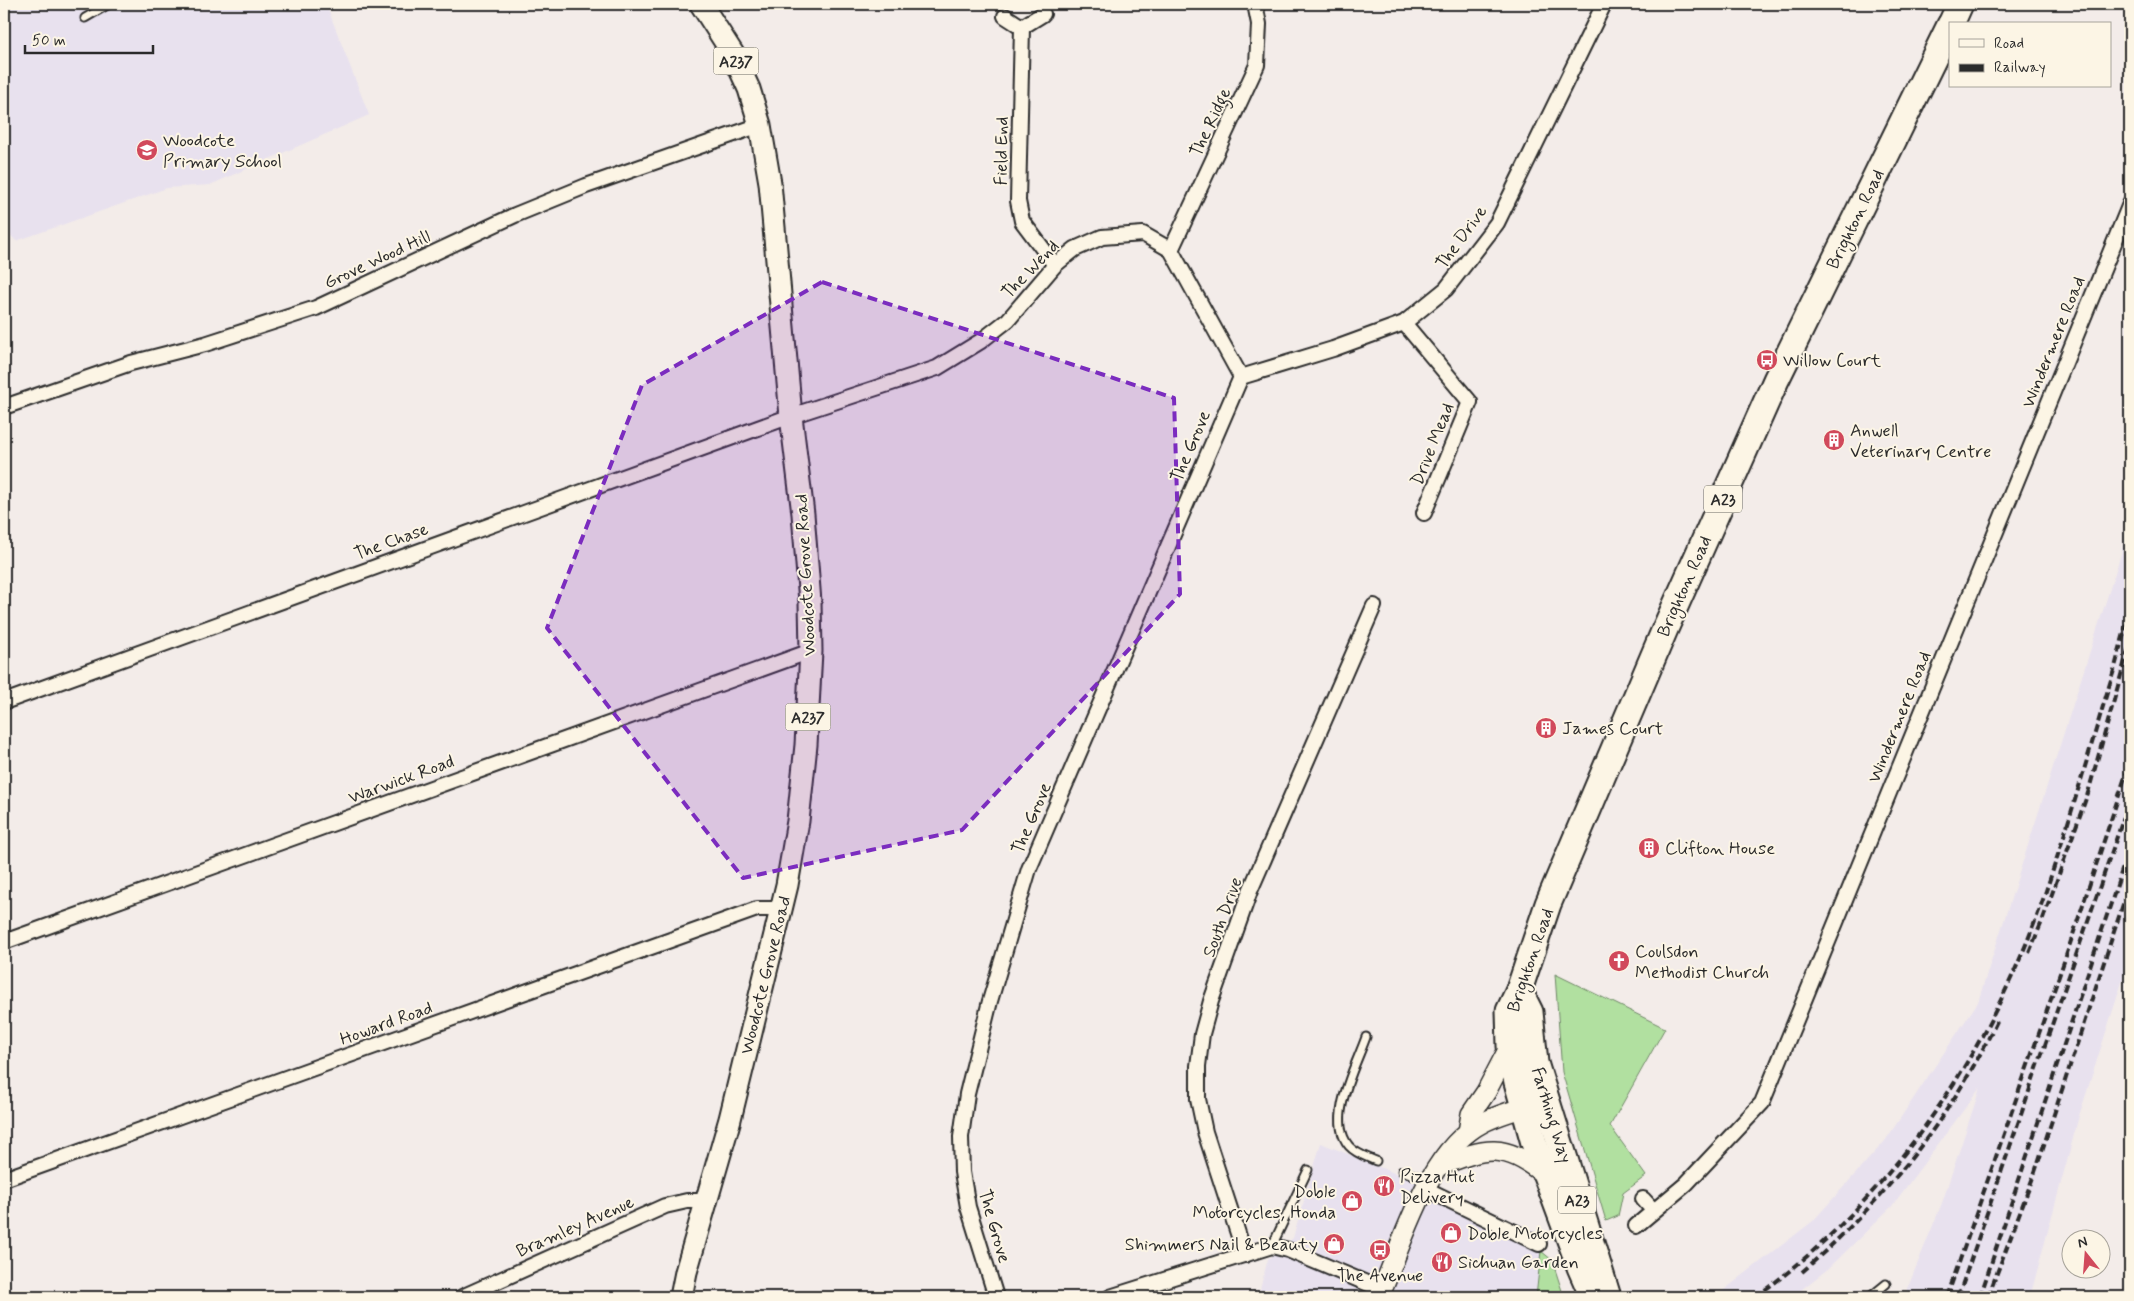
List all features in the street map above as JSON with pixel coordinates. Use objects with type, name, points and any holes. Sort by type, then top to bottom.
[{"type":"highway","name":"Brighton Road","points":[[1951,22],[1960,4]]},
{"type":"highway","name":"Brighton Road","points":[[1510,1046],[1510,1011],[1548,904],[1669,620],[1776,380],[1949,26]]},
{"type":"highway","name":"Farthing Way","points":[[1519,990],[1530,1012],[1535,1063],[1535,1105],[1545,1175],[1593,1297]]},
{"type":"highway","name":"A23","points":[[1510,1046],[1535,1105]]},
{"type":"highway","name":"Farthing Way","points":[[1535,1105],[1608,1297]]},
{"type":"main road","name":"Woodcote Grove Road","points":[[681,1297],[705,1201],[730,1119],[781,909],[798,821],[804,764],[810,651],[810,602],[803,514],[791,416],[770,183],[760,125],[749,89],[733,54],[701,4]]},
{"type":"main road","name":"Brighton Road","points":[[1468,1132],[1471,1114],[1486,1092],[1510,1046]]},
{"type":"main road","name":"Brighton Road","points":[[1381,1294],[1431,1179],[1452,1148],[1468,1132],[1481,1123],[1535,1105]]},
{"type":"main road","points":[[1431,1179],[1464,1156],[1484,1150],[1511,1153],[1545,1175]]},
{"type":"street","name":"The Ridge","points":[[1171,250],[1257,65],[1259,24],[1255,4]]},
{"type":"street","name":"The Drive","points":[[1241,377],[1333,349],[1404,323],[1446,289],[1497,223],[1604,4]]},
{"type":"street","points":[[1005,16],[1022,27],[1043,14]]},
{"type":"street","name":"Field End","points":[[1022,27],[1018,201],[1022,220],[1055,265]]},
{"type":"street","name":"Grove Wood Hill","points":[[4,407],[131,363],[205,344],[316,308],[586,186],[760,125]]},
{"type":"street","name":"Windermere Road","points":[[1636,1226],[1686,1184],[1762,1103],[2130,204]]},
{"type":"street","name":"The Wend","points":[[791,416],[937,368],[981,341],[1008,320],[1055,265],[1075,249],[1102,237],[1143,234],[1171,250]]},
{"type":"street","points":[[1171,250],[1241,377]]},
{"type":"street","name":"Drive Mead","points":[[1404,323],[1470,402],[1424,512]]},
{"type":"street","name":"The Grove","points":[[996,1297],[968,1206],[962,1172],[961,1137],[967,1094],[990,1001],[1029,870],[1241,377]]},
{"type":"street","name":"The Chase","points":[[4,702],[791,416]]},
{"type":"street","name":"South Drive","points":[[1245,1255],[1205,1132],[1198,1099],[1198,1066],[1202,1034],[1211,1001],[1250,891],[1374,606]]},
{"type":"street","name":"Warwick Road","points":[[4,942],[810,651]]},
{"type":"street","name":"Howard Road","points":[[4,1179],[757,909],[781,909]]},
{"type":"street","points":[[1431,1179],[1539,1244]]},
{"type":"street","points":[[1643,1199],[1653,1210]]},
{"type":"street","name":"Bramley Avenue","points":[[462,1297],[664,1206],[687,1201],[705,1201]]},
{"type":"street","points":[[1110,1297],[1272,1246],[1288,1250],[1381,1294]]},
{"type":"lane","points":[[85,18],[109,4]]},
{"type":"lane","points":[[1366,1037],[1340,1108],[1340,1128],[1349,1146],[1356,1152],[1376,1161]]},
{"type":"lane","points":[[1272,1246],[1308,1170]]},
{"type":"lane","points":[[1402,1171],[1431,1179]]},
{"type":"lane","points":[[1870,1297],[1886,1284]]},
{"type":"highlighted area","points":[[822,282],[1174,398],[1180,594],[962,830],[743,878],[547,628],[642,385]]},
{"type":"shaded area","name":"Woodcote Primary School","points":[[4,4],[326,4],[369,115],[210,185],[167,188],[16,241],[4,228]]},
{"type":"shaded area","points":[[2130,526],[2130,957],[2079,1116],[2030,1297],[1904,1297],[1942,1203],[1980,1088],[1892,1206],[1829,1268],[1792,1297],[1715,1297],[1813,1221],[1885,1141],[1978,1002]]},
{"type":"shaded area","points":[[1321,1143],[1540,1233],[1541,1251],[1536,1297],[1258,1297],[1268,1259],[1293,1238]]},
{"type":"green space","points":[[1555,974],[1665,1028],[1610,1126],[1646,1176],[1623,1193],[1618,1216],[1606,1221],[1562,1072]]},
{"type":"green space","points":[[1541,1251],[1552,1260],[1564,1297],[1536,1297]]},
{"type":"railway","points":[[1755,1297],[1803,1260],[1847,1218],[1889,1173],[1961,1073],[1991,1019],[2018,964],[2040,908],[2130,613]]},
{"type":"railway","points":[[2029,953],[2088,793],[2130,643]]},
{"type":"railway","points":[[1947,1297],[2066,956],[2130,762]]},
{"type":"railway","points":[[1958,1297],[2130,799]]},
{"type":"railway","points":[[1980,1297],[2130,846]]},
{"type":"railway","points":[[1988,1297],[2035,1172],[2130,883]]},
{"type":"railway","points":[[1802,1272],[1861,1216],[1913,1157],[1958,1092],[1997,1021]]},
{"type":"place","name":"Woodcote Primary School","points":[[147,150]]},
{"type":"place","name":"Willow Court","points":[[1767,360]]},
{"type":"place","name":"Anwell Veterinary Centre","points":[[1834,440]]},
{"type":"place","name":"James Court","points":[[1546,728]]},
{"type":"place","name":"Clifton House","points":[[1649,848]]},
{"type":"place","name":"Coulsdon Methodist Church","points":[[1619,961]]},
{"type":"place","name":"Pizza Hut Delivery","points":[[1384,1186]]},
{"type":"place","name":"Doble Motorcycles, Honda","points":[[1352,1201]]},
{"type":"place","name":"Doble Motorcycles","points":[[1451,1233]]},
{"type":"place","name":"Shimmers Nail & Beauty","points":[[1334,1244]]},
{"type":"place","name":"The Avenue","points":[[1380,1250]]},
{"type":"place","name":"Sichuan Garden","points":[[1442,1262]]}]
